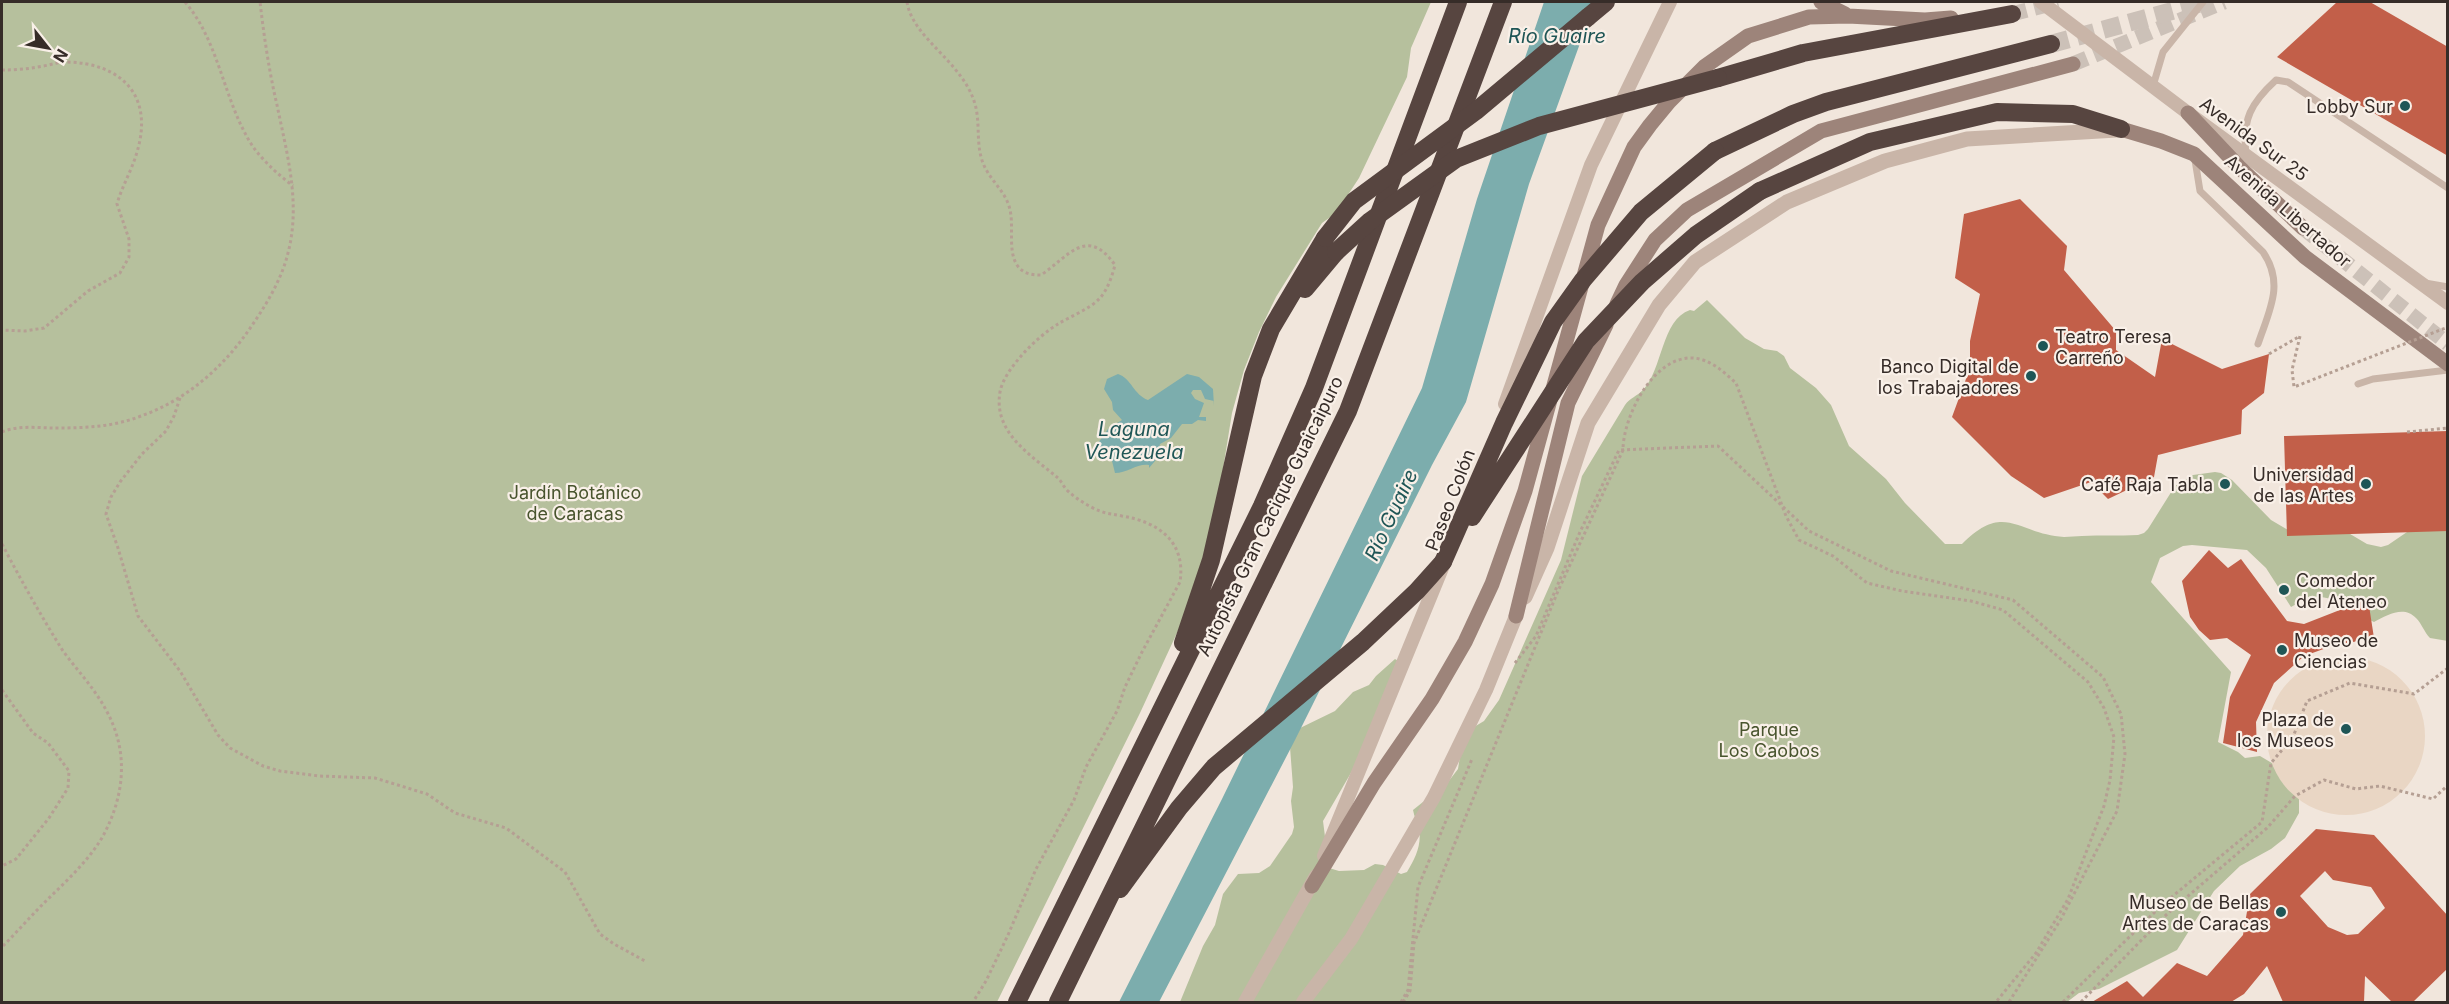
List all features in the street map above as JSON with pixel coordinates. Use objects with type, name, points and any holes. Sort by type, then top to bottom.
[{"type":"highway","name":"Autopista Gran Cacique Guaicaipuro","points":[[1017,1002],[1262,506],[1314,388],[1458,2]]},
{"type":"highway","name":"Autopista Gran Cacique Guaicaipuro","points":[[1058,1002],[1347,411],[1503,2]]},
{"type":"highway","points":[[1162,708],[1211,560],[1253,376],[1271,329],[1330,245],[1354,201],[1476,111],[1606,2]]},
{"type":"highway","points":[[1330,245],[1370,221],[1456,159],[1539,126],[1803,53],[2012,14]]},
{"type":"highway","points":[[1443,562],[1504,423],[1553,322],[1583,280],[1641,212],[1715,152],[1793,114],[1826,102],[2051,44]]},
{"type":"highway","points":[[1101,911],[1131,876],[1179,808],[1214,767],[1363,642],[1418,591],[1443,562],[1586,341],[1642,282],[1696,235],[1760,191],[1870,142],[1997,112],[2073,114],[2121,129]]},
{"type":"main road","points":[[1821,2],[1848,16]]},
{"type":"main road","points":[[1312,886],[1374,783],[1432,699],[1465,642],[1492,584],[1525,491],[1598,225],[1634,147],[1669,102],[1704,68],[1748,36],[1809,17],[1848,16],[1925,20],[2012,14]]},
{"type":"main road","points":[[1516,616],[1568,403],[1626,285],[1655,240],[1687,210],[1821,131],[2073,64]]},
{"type":"main road","points":[[2188,113],[2239,167],[2303,228],[2194,154]]},
{"type":"main road","name":"Avenida Libertador","points":[[2121,129],[2194,154],[2306,257],[2448,364]]},
{"type":"street","name":"Paseo Colón","points":[[1245,1002],[1312,886],[1473,495],[1592,165],[1670,2]]},
{"type":"street","name":"Avenida Sur 25","points":[[2041,2],[2152,87],[2448,303]]},
{"type":"street","points":[[1303,1002],[1351,939],[1434,797],[1486,690],[1547,548],[1592,414],[1659,305],[1695,262],[1787,202],[1885,161],[1967,139],[2121,129]]},
{"type":"lane","points":[[2152,87],[2163,52],[2203,2]]},
{"type":"lane","points":[[2246,155],[2243,133],[2250,111],[2276,80],[2288,82],[2448,188]]},
{"type":"lane","points":[[2194,154],[2200,191],[2263,252],[2275,276],[2272,302],[2258,344]]},
{"type":"lane","points":[[2420,281],[2448,287]]},
{"type":"lane","points":[[2358,384],[2373,379],[2448,370]]},
{"type":"path","points":[[185,2],[202,28],[246,136],[277,174],[293,186]]},
{"type":"path","points":[[2,432],[23,428],[105,426],[141,416],[180,398],[210,375],[235,350],[274,290],[288,254],[293,220],[293,186],[266,52],[260,2]]},
{"type":"path","points":[[907,2],[913,20],[969,88],[976,112],[977,136],[982,161],[987,173],[1009,204],[1013,229],[1013,255],[1018,267],[1028,275],[1041,275],[1071,249],[1084,246],[1107,254],[1115,265],[1112,277],[1100,298],[1046,332],[1011,369],[1000,392],[999,404],[1005,428],[1040,465],[1060,479],[1067,491],[1076,498],[1098,511],[1135,520],[1169,536],[1176,546],[1182,570],[1180,582],[1142,652],[1125,687],[1117,711],[1086,767],[1074,800],[1036,869],[1008,935],[973,1002]]},
{"type":"path","points":[[2,70],[29,69],[64,62],[100,68],[115,75],[129,86],[139,100],[142,117],[137,153],[117,204],[129,239],[129,258],[120,273],[88,291],[44,328],[25,331],[2,330]]},
{"type":"path","points":[[2269,354],[2300,336],[2292,370],[2294,387],[2448,327]]},
{"type":"path","points":[[1402,1002],[1410,991],[1414,943],[1558,591],[1623,450],[1623,438],[1645,386],[1673,363],[1692,358],[1709,362],[1736,383],[1780,503],[1799,540],[1833,555],[1868,583],[1902,591],[1971,601],[2003,610],[2088,682],[2104,708],[2114,737],[2110,780],[2104,806],[2068,899],[2036,953],[1996,1002]]},
{"type":"path","points":[[180,398],[174,416],[165,431],[142,454],[120,482],[111,497],[106,514],[138,616],[180,671],[218,735],[230,748],[263,766],[298,773],[375,778],[427,794],[455,813],[506,828],[564,872],[600,934],[645,961]]},
{"type":"path","points":[[2407,432],[2448,428]]},
{"type":"path","points":[[1510,669],[1536,636],[1580,531],[1619,450],[1718,446],[1809,531],[1891,571],[2013,600],[2103,677],[2121,714],[2125,754],[2117,811],[2056,928],[2009,1002]]},
{"type":"path","points":[[2,544],[25,588],[63,650],[106,708],[116,731],[122,754],[123,779],[103,836],[85,861],[2,947]]},
{"type":"path","points":[[2063,1002],[2162,905],[2262,822],[2271,763],[2293,737],[2307,701],[2350,682],[2414,693],[2448,668]]},
{"type":"path","points":[[2,690],[33,733],[48,743],[69,771],[68,788],[49,818],[16,859],[2,866]]},
{"type":"path","points":[[1402,1002],[1408,990],[1418,887],[1475,752]]},
{"type":"path","points":[[2081,1002],[2166,915],[2267,828],[2295,796],[2324,780],[2356,789],[2380,786],[2433,799],[2448,785]]},
{"type":"green space","name":"Jardín Botánico de Caracas","points":[[2,2],[1431,2],[1411,48],[1407,77],[1359,178],[1336,213],[1322,223],[1276,297],[1259,332],[1244,370],[1232,413],[1214,525],[1182,622],[1140,713],[997,1002],[2,1002]]},
{"type":"green space","name":"Parque Los Caobos","points":[[1707,300],[1745,338],[1764,349],[1777,351],[1784,356],[1790,368],[1816,388],[1831,405],[1849,446],[1886,479],[1905,503],[1945,544],[1962,544],[1989,524],[2001,522],[2064,537],[2138,535],[2148,529],[2175,486],[2193,475],[2221,473],[2232,480],[2271,520],[2288,530],[2345,531],[2367,544],[2381,547],[2407,532],[2447,524],[2448,641],[2430,638],[2416,618],[2406,612],[2395,612],[2374,622],[2328,598],[2309,598],[2291,607],[2266,568],[2247,550],[2192,545],[2183,546],[2160,558],[2151,582],[2231,672],[2218,742],[2245,758],[2260,756],[2287,772],[2299,797],[2299,813],[2285,838],[2271,849],[2240,866],[2214,891],[2177,950],[2099,989],[2079,993],[2067,1002],[1180,1002],[1203,946],[1215,925],[1223,894],[1238,874],[1259,873],[1270,866],[1292,834],[1294,827],[1290,747],[1298,729],[1335,711],[1353,692],[1369,685],[1395,659],[1400,662],[1366,747],[1323,821],[1329,868],[1339,871],[1364,870],[1375,864],[1383,865],[1401,874],[1407,872],[1420,841],[1413,810],[1423,802],[1435,797],[1445,786],[1458,769],[1460,756],[1474,727],[1484,721],[1499,700],[1561,560],[1582,476],[1625,405],[1650,381],[1673,324],[1680,315],[1690,310],[1694,311]]},
{"type":"shaded area","name":"Plaza de los Museos","points":[[2346,657],[2361,658],[2376,663],[2390,670],[2402,680],[2412,692],[2419,706],[2424,721],[2424,751],[2419,766],[2412,780],[2402,792],[2390,802],[2376,809],[2361,814],[2346,815],[2331,814],[2316,809],[2302,802],[2290,792],[2280,780],[2273,766],[2268,751],[2267,736],[2268,721],[2273,706],[2280,692],[2290,680],[2302,670],[2316,663],[2331,658]]},
{"type":"water","name":"Río Guaire","points":[[1544,2],[1595,2],[1529,184],[1466,402],[1159,1002],[1119,1002],[1222,799],[1422,388],[1477,199]]},
{"type":"water","name":"Laguna Venezuela","points":[[1118,374],[1148,400],[1187,374],[1199,377],[1213,389],[1214,401],[1205,399],[1201,390],[1193,390],[1191,393],[1195,399],[1204,403],[1199,417],[1206,417],[1206,421],[1198,420],[1192,424],[1182,424],[1171,438],[1160,444],[1155,461],[1149,468],[1149,465],[1145,465],[1115,473],[1111,457],[1098,451],[1096,446],[1108,429],[1122,420],[1113,410],[1112,402],[1104,389],[1107,379]]},
{"type":"building","name":"Lobby Sur","points":[[2337,2],[2370,2],[2448,47],[2448,156],[2277,57]]},
{"type":"building","name":"Teatro Teresa Carreño","points":[[2020,199],[2067,246],[2064,270],[2116,331],[2116,350],[2155,377],[2162,339],[2222,369],[2269,354],[2264,393],[2242,410],[2241,434],[2158,455],[2154,477],[2108,499],[2091,482],[2044,498],[2011,476],[1952,417],[1970,368],[1970,341],[1980,294],[1955,278],[1964,214]]},
{"type":"building","name":"Universidad de las Artes","points":[[2448,431],[2448,531],[2287,536],[2284,436]]},
{"type":"building","name":"Museo de Ciencias","points":[[2209,550],[2228,568],[2241,559],[2287,621],[2304,624],[2368,599],[2374,638],[2332,646],[2304,656],[2274,683],[2256,722],[2257,752],[2223,743],[2230,697],[2251,655],[2227,638],[2210,640],[2190,617],[2182,581]]},
{"type":"building","name":"Museo de Bellas Artes de Caracas","points":[[2316,829],[2374,835],[2448,916],[2448,968],[2413,1002],[2392,1002],[2365,976],[2364,1002],[2283,1002],[2267,966],[2244,994],[2231,1002],[2092,1002],[2127,981],[2143,997],[2177,963],[2207,976],[2243,935],[2250,894]],"holes":[[[2325,871],[2333,880],[2371,887],[2385,908],[2358,934],[2347,935],[2328,927],[2300,896]]]},
{"type":"tunnel","points":[[2012,14],[2058,2]]},
{"type":"tunnel","points":[[2051,44],[2205,2]]},
{"type":"tunnel","points":[[2073,64],[2224,2]]},
{"type":"tunnel","points":[[2303,228],[2448,344]]},
{"type":"place","name":"Lobby Sur","points":[[2405,106]]},
{"type":"place","name":"Teatro Teresa Carreño","points":[[2043,346]]},
{"type":"place","name":"Banco Digital de los Trabajadores","points":[[2031,376]]},
{"type":"place","name":"Café Raja Tabla","points":[[2225,484]]},
{"type":"place","name":"Universidad de las Artes","points":[[2366,484]]},
{"type":"place","name":"Comedor del Ateneo","points":[[2284,590]]},
{"type":"place","name":"Museo de Ciencias","points":[[2282,650]]},
{"type":"place","name":"Plaza de los Museos","points":[[2346,729]]},
{"type":"place","name":"Museo de Bellas Artes de Caracas","points":[[2281,912]]}]
